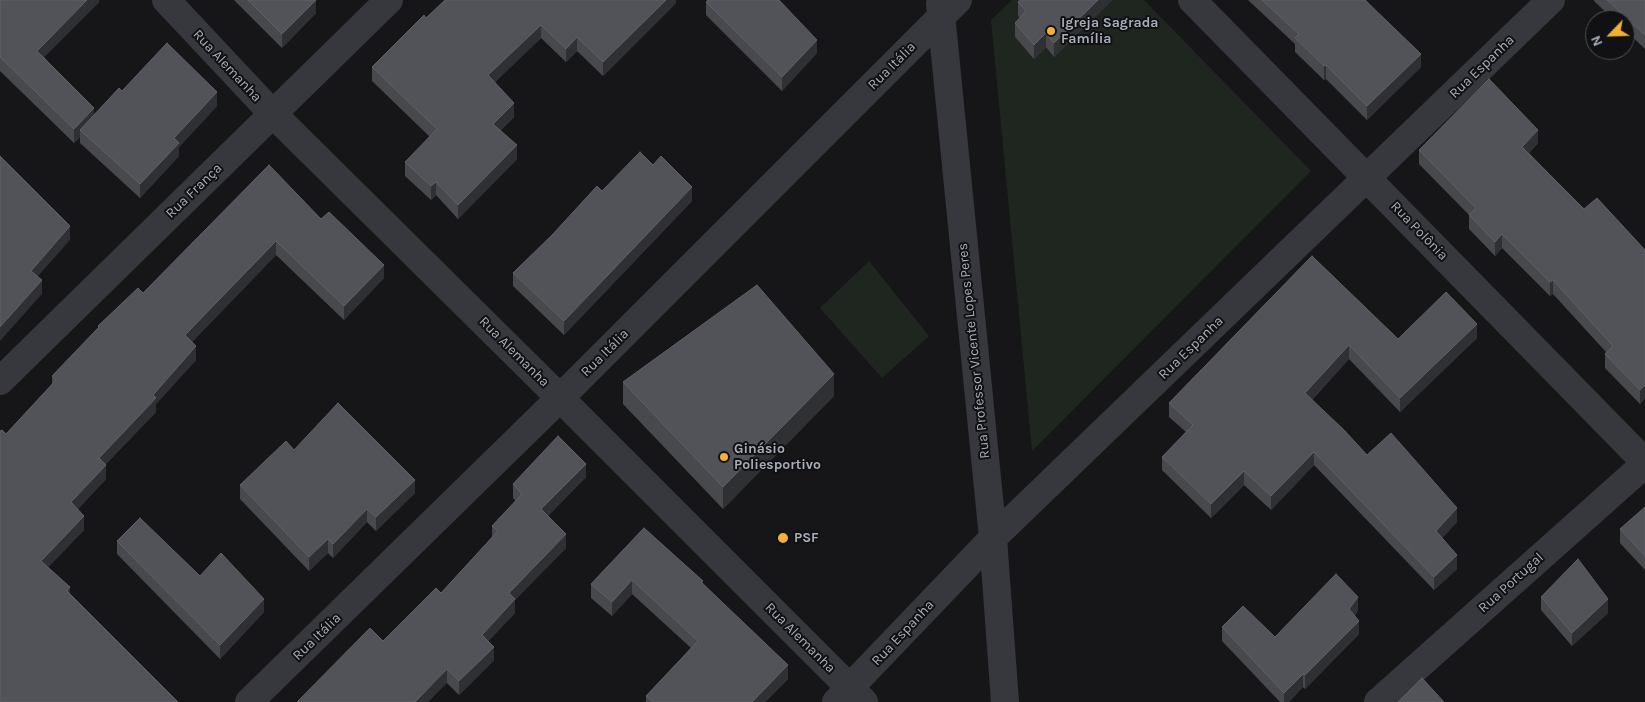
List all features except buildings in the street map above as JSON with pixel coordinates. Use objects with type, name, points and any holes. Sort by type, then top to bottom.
[{"type":"street","name":"Rua Alemanha","points":[[166,0],[273,114],[560,398],[850,697]]},
{"type":"street","name":"Rua França","points":[[0,381],[389,0]]},
{"type":"street","name":"Rua Polônia","points":[[1192,0],[1645,463]]},
{"type":"street","name":"Rua Espanha","points":[[850,697],[993,538],[1551,0]]},
{"type":"street","name":"Rua Itália","points":[[249,702],[560,398],[946,6]]},
{"type":"street","name":"Rua Professor Vicente Lopes Peres","points":[[946,6],[993,538],[1005,702]]},
{"type":"street","name":"Rua Portugal","points":[[1378,702],[1645,463]]},
{"type":"shaded area","points":[[1012,0],[1144,0],[1311,171],[1032,451],[991,20]]},
{"type":"shaded area","points":[[869,261],[929,336],[882,378],[820,308]]},
{"type":"place","name":"Igreja Sagrada Família","points":[[1051,31]]},
{"type":"place","name":"Ginásio Poliesportivo","points":[[724,457]]},
{"type":"place","name":"PSF","points":[[783,538]]}]
